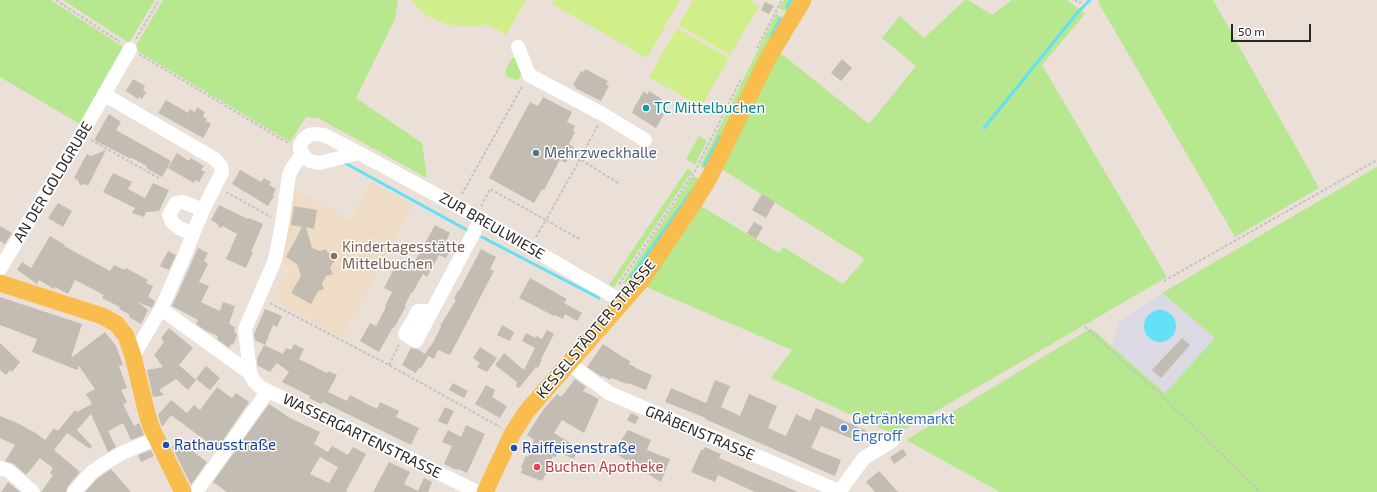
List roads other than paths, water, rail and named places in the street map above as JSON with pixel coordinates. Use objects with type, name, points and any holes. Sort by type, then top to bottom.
[{"type":"main road","name":"KESSELSTÄDTER STRASSE","points":[[485,492],[512,434],[527,411],[568,364],[617,299],[641,281],[672,237],[709,178],[768,58],[802,0]]},
{"type":"main road","points":[[0,283],[102,316],[116,324],[126,336],[133,356],[148,418],[183,492]]},
{"type":"street","points":[[518,47],[529,75],[604,115],[646,140]]},
{"type":"street","name":"AN DER GOLDGRUBE","points":[[0,269],[105,95],[130,49]]},
{"type":"street","points":[[105,95],[215,159],[221,166],[222,172],[203,210],[161,309],[133,356]]},
{"type":"street","name":"ZUR BREULWIESE","points":[[301,152],[300,146],[303,140],[313,134],[318,133],[324,135],[478,217],[617,299]]},
{"type":"street","points":[[250,373],[245,329],[258,296],[275,260],[289,175],[301,152],[310,161],[319,163],[359,153]]},
{"type":"street","points":[[193,234],[179,228],[172,222],[169,215],[176,203],[183,202],[203,210]]},
{"type":"street","points":[[405,334],[416,341],[478,217]]},
{"type":"street","name":"WASSERGARTENSTRASSE","points":[[161,309],[250,373],[257,384],[268,392],[373,440],[477,492]]},
{"type":"street","name":"GRÄBENSTRASSE","points":[[568,364],[600,388],[622,399],[839,492]]},
{"type":"street","name":"WASSERGARTENSTRASSE","points":[[196,492],[268,392]]},
{"type":"street","points":[[74,492],[92,472],[105,463],[122,453],[157,438]]},
{"type":"street","points":[[839,492],[864,458],[892,441]]},
{"type":"street","points":[[0,468],[12,474],[33,492]]},
{"type":"water","points":[[1160,310],[1166,311],[1173,317],[1176,326],[1175,332],[1169,339],[1160,342],[1154,341],[1147,335],[1144,326],[1145,320],[1151,313]]},
{"type":"waterway","points":[[787,7],[791,0]]},
{"type":"waterway","points":[[984,128],[1078,12],[1090,0]]},
{"type":"waterway","points":[[771,37],[780,19]]},
{"type":"waterway","points":[[705,165],[720,136]]},
{"type":"waterway","points":[[345,163],[467,230]]},
{"type":"waterway","points":[[631,277],[691,192]]},
{"type":"waterway","points":[[482,237],[599,298]]},
{"type":"place","name":"TC Mittelbuchen","points":[[646,108]]},
{"type":"place","name":"Mehrzweckhalle","points":[[536,153]]},
{"type":"place","name":"Kindertagesstätte Mittelbuchen","points":[[334,256]]},
{"type":"place","name":"Getränkemarkt Engroff","points":[[844,428]]},
{"type":"place","name":"Rathausstraße","points":[[166,445]]},
{"type":"place","name":"Raiffeisenstraße","points":[[514,448]]},
{"type":"place","name":"Buchen Apotheke","points":[[537,467]]}]
